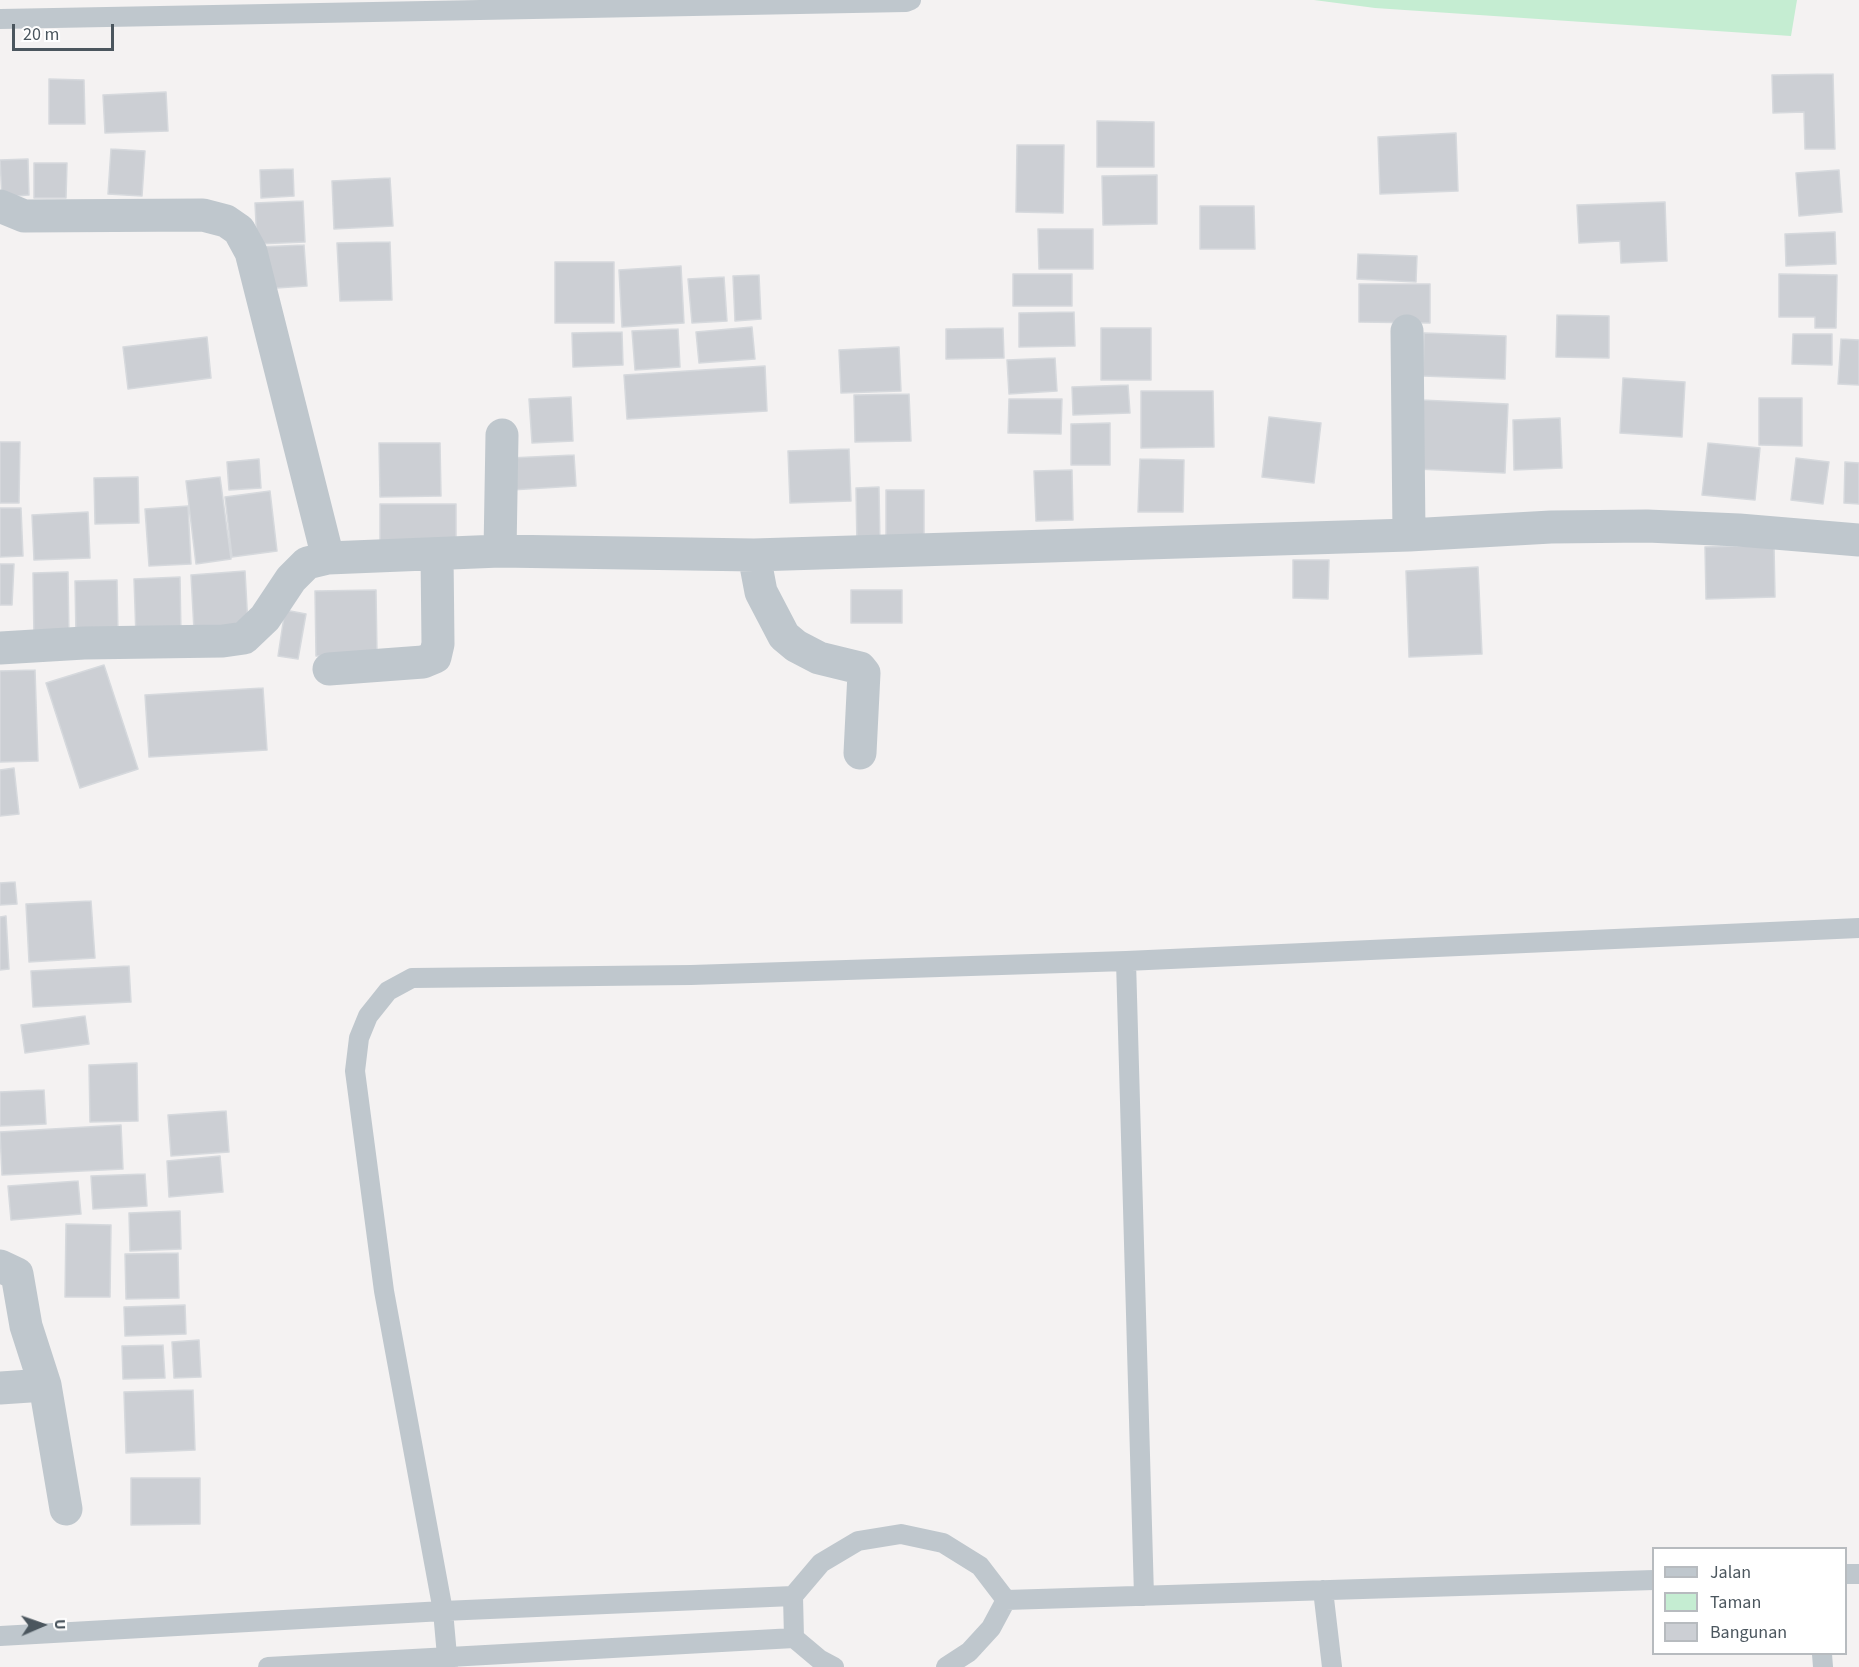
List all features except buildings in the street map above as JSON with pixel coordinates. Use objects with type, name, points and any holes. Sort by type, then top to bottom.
[{"type":"street","points":[[0,206],[24,216],[203,215],[226,221],[239,230],[251,252],[328,558]]},
{"type":"street","points":[[1407,331],[1409,535]]},
{"type":"street","points":[[501,435],[501,551]]},
{"type":"street","points":[[0,648],[84,643],[223,641],[244,638],[265,618],[291,579],[307,563],[328,558],[501,551],[754,555],[1409,535],[1551,527],[1647,526],[1739,530],[1859,540]]},
{"type":"street","points":[[329,669],[423,662],[435,657],[438,644],[437,554]]},
{"type":"street","points":[[754,555],[761,592],[784,636],[796,646],[819,658],[860,668],[864,673],[860,753]]},
{"type":"street","points":[[0,1266],[16,1274],[26,1326],[45,1385],[66,1509]]},
{"type":"street","points":[[0,1388],[45,1385]]},
{"type":"lane","points":[[0,19],[895,3],[911,0]]},
{"type":"lane","points":[[447,1662],[443,1611],[384,1291],[355,1071],[359,1038],[368,1016],[388,992],[412,978],[691,975],[1126,961],[1859,928]]},
{"type":"lane","points":[[1126,961],[1144,1596]]},
{"type":"lane","points":[[794,1638],[793,1596],[820,1563],[858,1541],[901,1534],[943,1543],[980,1566],[1006,1600]]},
{"type":"lane","points":[[1006,1600],[1652,1580]]},
{"type":"lane","points":[[1323,1590],[1332,1667]]},
{"type":"lane","points":[[0,1636],[443,1611],[793,1596]]},
{"type":"lane","points":[[946,1667],[969,1652],[991,1628],[1006,1600]]},
{"type":"lane","points":[[268,1667],[447,1662],[794,1638],[819,1659],[834,1667]]},
{"type":"green space","points":[[1314,0],[1797,0],[1791,36],[1375,8]]}]
